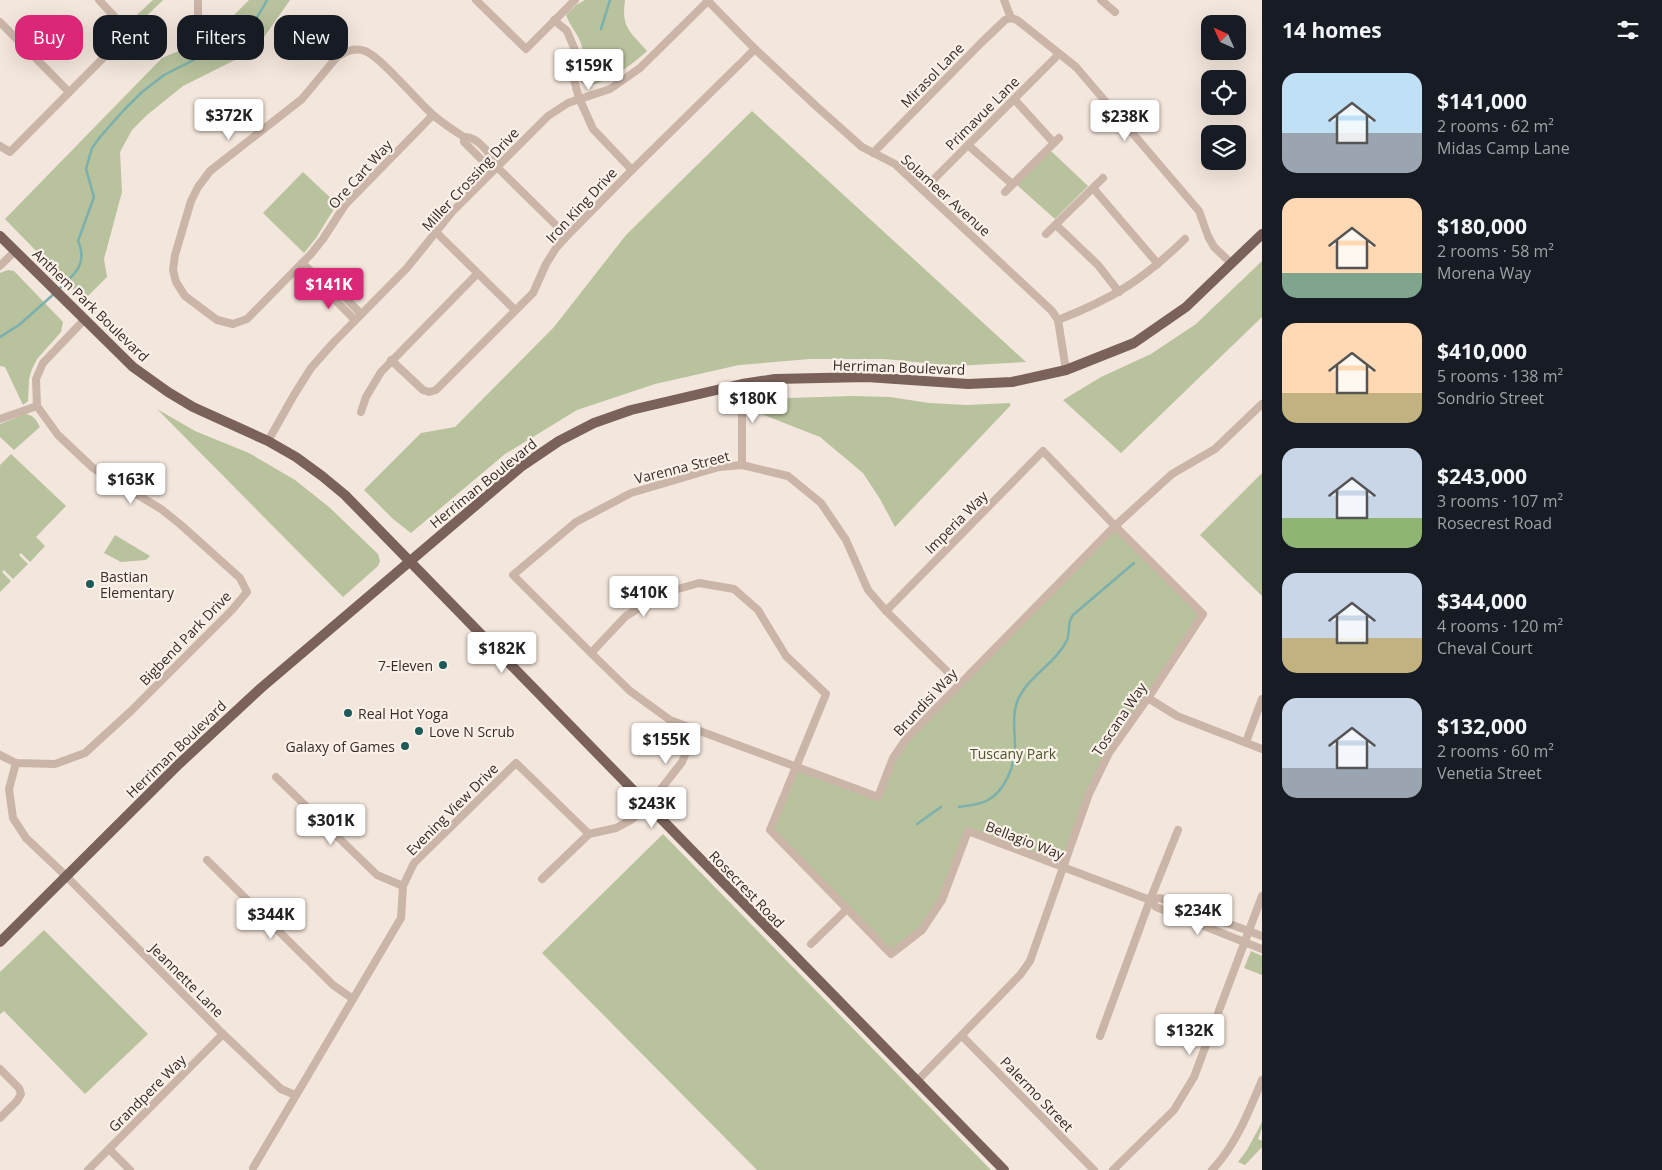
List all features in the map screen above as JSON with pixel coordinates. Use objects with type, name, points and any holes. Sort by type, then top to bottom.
[{"type":"main road","name":"Herriman Boulevard","points":[[0,942],[178,764],[322,634],[522,466],[559,441],[594,423],[631,410],[742,384],[775,379],[867,377],[968,384],[1012,382],[1066,370],[1134,343],[1186,307],[1262,234]]},
{"type":"main road","name":"Anthem Park Boulevard","points":[[0,236],[133,367],[192,407],[268,440],[322,476],[359,509],[410,560]]},
{"type":"main road","name":"Rosecrest Road","points":[[410,560],[647,806],[1004,1170]]},
{"type":"street","points":[[0,146],[10,152],[122,38],[125,32],[124,28],[99,0]]},
{"type":"street","points":[[198,0],[198,15]]},
{"type":"street","points":[[476,0],[526,49],[575,0]]},
{"type":"street","name":"Solameer Avenue","points":[[708,0],[755,49],[862,147],[895,164],[1033,292],[1052,311],[1058,320]]},
{"type":"street","name":"Miller Crossing Drive","points":[[268,440],[311,368],[407,268],[452,212],[548,116],[579,98],[610,89],[640,68],[708,0]]},
{"type":"street","points":[[1004,0],[1011,18],[1017,20],[1076,67],[1199,211],[1214,247],[1231,263]]},
{"type":"street","points":[[1101,0],[1115,12]]},
{"type":"street","name":"Mirasol Lane","points":[[873,153],[982,42],[1005,20],[1011,18]]},
{"type":"street","points":[[554,20],[567,31],[575,50],[572,73],[579,98],[593,130],[632,170]]},
{"type":"street","points":[[0,22],[69,92]]},
{"type":"street","name":"Ore Cart Way","points":[[357,49],[367,52],[380,62],[433,115],[345,205],[324,239],[302,263],[247,319],[235,324],[225,323],[212,317],[185,296],[176,282],[173,270],[175,255],[191,201],[198,187],[217,164],[302,99],[336,58],[343,53],[357,49]]},
{"type":"street","name":"Iron King Drive","points":[[391,360],[423,390],[430,392],[436,390],[533,293],[546,264],[556,248],[567,236],[755,49]]},
{"type":"street","name":"Primavue Lane","points":[[923,190],[1059,54]]},
{"type":"street","points":[[1005,192],[1056,140],[1014,99]]},
{"type":"street","points":[[433,115],[464,137],[464,142],[486,164],[497,167],[567,236]]},
{"type":"street","points":[[968,145],[1012,184]]},
{"type":"street","points":[[1046,234],[1103,178]]},
{"type":"street","points":[[1093,188],[1158,264]]},
{"type":"street","points":[[1056,225],[1098,264],[1119,292]]},
{"type":"street","points":[[436,232],[515,310]]},
{"type":"street","points":[[1066,370],[1058,320],[1093,306],[1119,292],[1158,264],[1185,239]]},
{"type":"street","points":[[0,266],[15,251]]},
{"type":"street","points":[[302,263],[328,287],[330,294],[358,317]]},
{"type":"street","points":[[361,412],[366,397],[381,372],[391,360],[477,274]]},
{"type":"street","points":[[0,418],[37,406],[36,379],[43,363],[84,320]]},
{"type":"street","points":[[742,384],[742,465]]},
{"type":"street","name":"Brundisi Way","points":[[513,575],[630,691],[670,720],[878,797],[893,758],[906,738],[1116,526],[1172,474],[1215,450],[1262,404]]},
{"type":"street","name":"Bigbend Park Drive","points":[[16,763],[55,764],[86,753],[232,610],[247,592],[240,578],[181,525],[161,510],[93,468],[58,435],[37,406]]},
{"type":"street","name":"Toscana Way","points":[[916,1081],[1020,975],[1030,961],[1089,794],[1109,753],[1204,614],[1043,451]]},
{"type":"street","name":"Imperia Way","points":[[886,611],[1043,451]]},
{"type":"street","name":"Varenna Street","points":[[513,575],[576,522],[631,493],[719,467],[742,465],[788,476],[821,503],[846,540],[868,590],[886,611],[960,684]]},
{"type":"street","points":[[590,653],[626,616],[664,593],[699,583],[734,589],[758,610],[786,656],[826,694],[796,768]]},
{"type":"street","points":[[1148,698],[1177,716],[1262,748]]},
{"type":"street","points":[[1246,742],[1262,698]]},
{"type":"street","points":[[542,879],[589,834],[616,828],[630,820],[647,806],[682,762],[696,730]]},
{"type":"street","points":[[0,755],[16,763]]},
{"type":"street","name":"Jeannette Lane","points":[[16,763],[9,789],[13,818],[26,838],[223,1034],[281,1089],[295,1095]]},
{"type":"street","name":"Evening View Drive","points":[[253,1168],[401,918],[403,886],[414,863],[516,764],[589,834]]},
{"type":"street","name":"Bellagio Way","points":[[796,768],[770,830],[891,954],[922,930],[942,900],[968,831],[1150,900],[1156,907],[1262,950]]},
{"type":"street","points":[[276,777],[377,875],[403,886]]},
{"type":"street","points":[[1100,1036],[1178,830]]},
{"type":"street","points":[[207,860],[333,985],[353,999]]},
{"type":"street","points":[[1113,1170],[1174,1110],[1194,1077],[1262,896]]},
{"type":"street","name":"Bellagio Way","points":[[1150,900],[1160,898],[1262,936]]},
{"type":"street","points":[[811,944],[846,910]]},
{"type":"street","name":"Grandpere Way","points":[[88,1170],[223,1034]]},
{"type":"street","name":"Palermo Street","points":[[962,1036],[1094,1170]]},
{"type":"street","points":[[0,1069],[19,1088],[20,1094],[17,1100],[0,1118]]},
{"type":"street","points":[[1212,1170],[1225,1157],[1246,1117],[1262,1080]]},
{"type":"street","points":[[109,1149],[130,1170]]},
{"type":"green space","points":[[153,0],[163,0],[147,15],[137,15]]},
{"type":"green space","points":[[249,0],[290,0],[280,15],[274,15],[274,23],[264,37],[264,15],[234,15]]},
{"type":"green space","points":[[585,0],[625,0],[624,17],[628,28],[647,51],[627,68],[612,77],[587,86],[581,82],[580,78],[582,47],[566,15],[576,5]]},
{"type":"green space","points":[[177,52],[177,60],[235,60],[183,86],[147,115],[132,130],[120,152],[122,192],[104,259],[107,277],[84,300],[5,219],[160,60],[167,60],[167,56]]},
{"type":"green space","points":[[752,111],[1026,362],[955,366],[885,359],[810,359],[739,365],[655,384],[577,410],[505,454],[411,533],[393,519],[364,490],[421,433],[455,427],[554,327],[626,235]]},
{"type":"green space","points":[[1051,151],[1088,186],[1055,219],[1017,185]]},
{"type":"green space","points":[[303,172],[337,204],[316,238],[304,253],[263,213]]},
{"type":"green space","points":[[1262,261],[1262,317],[1121,453],[1063,400],[1101,377],[1151,354],[1196,324]]},
{"type":"green space","points":[[8,270],[14,271],[63,322],[61,332],[37,359],[32,369],[29,379],[28,401],[23,405],[5,367],[0,366],[0,273]]},
{"type":"green space","points":[[890,397],[929,403],[967,405],[1010,403],[1010,406],[895,527],[863,473],[820,437],[749,409],[755,403],[789,398]]},
{"type":"green space","points":[[157,409],[195,431],[249,453],[295,480],[329,507],[378,554],[380,561],[378,566],[343,597]]},
{"type":"green space","points":[[25,414],[33,417],[40,427],[14,450],[0,437],[0,424]]},
{"type":"green space","points":[[11,454],[66,506],[36,537],[45,546],[30,562],[21,553],[19,555],[28,564],[13,579],[4,570],[2,572],[11,581],[0,592],[0,465]]},
{"type":"green space","points":[[1262,473],[1262,596],[1200,535]]},
{"type":"green space","name":"Tuscany Park","points":[[1115,526],[1203,614],[1109,753],[1063,867],[968,832],[942,900],[922,930],[891,954],[770,830],[796,768],[878,797],[906,739]]},
{"type":"green space","points":[[115,535],[150,556],[146,560],[121,562],[104,553]]},
{"type":"green space","points":[[663,834],[991,1170],[757,1170],[542,953]]},
{"type":"green space","points":[[44,930],[148,1034],[85,1094],[4,1011],[0,1014],[0,972]]},
{"type":"green space","points":[[1251,951],[1262,956],[1262,975],[1244,968]]},
{"type":"green space","points":[[1262,1122],[1258,1139],[1262,1141],[1262,1147],[1245,1165],[1238,1162],[1247,1150]]},
{"type":"waterway","points":[[59,289],[75,273],[81,262],[82,256],[78,241],[94,197],[86,169],[92,148],[123,111],[142,92],[164,75],[239,37],[255,20],[267,0]]},
{"type":"waterway","points":[[601,29],[610,0]]},
{"type":"waterway","points":[[0,337],[19,325],[55,293]]},
{"type":"waterway","points":[[959,807],[985,802],[994,796],[1004,784],[1015,754],[1015,713],[1017,702],[1022,693],[1027,685],[1062,649],[1068,637],[1070,621],[1073,615],[1134,563]]},
{"type":"waterway","points":[[917,824],[941,807]]},
{"type":"place","name":"Bastian Elementary","points":[[90,584]]},
{"type":"place","name":"7-Eleven","points":[[443,665]]},
{"type":"place","name":"Real Hot Yoga","points":[[348,713]]},
{"type":"place","name":"Love N Scrub","points":[[419,731]]},
{"type":"place","name":"Galaxy of Games","points":[[405,746]]}]
